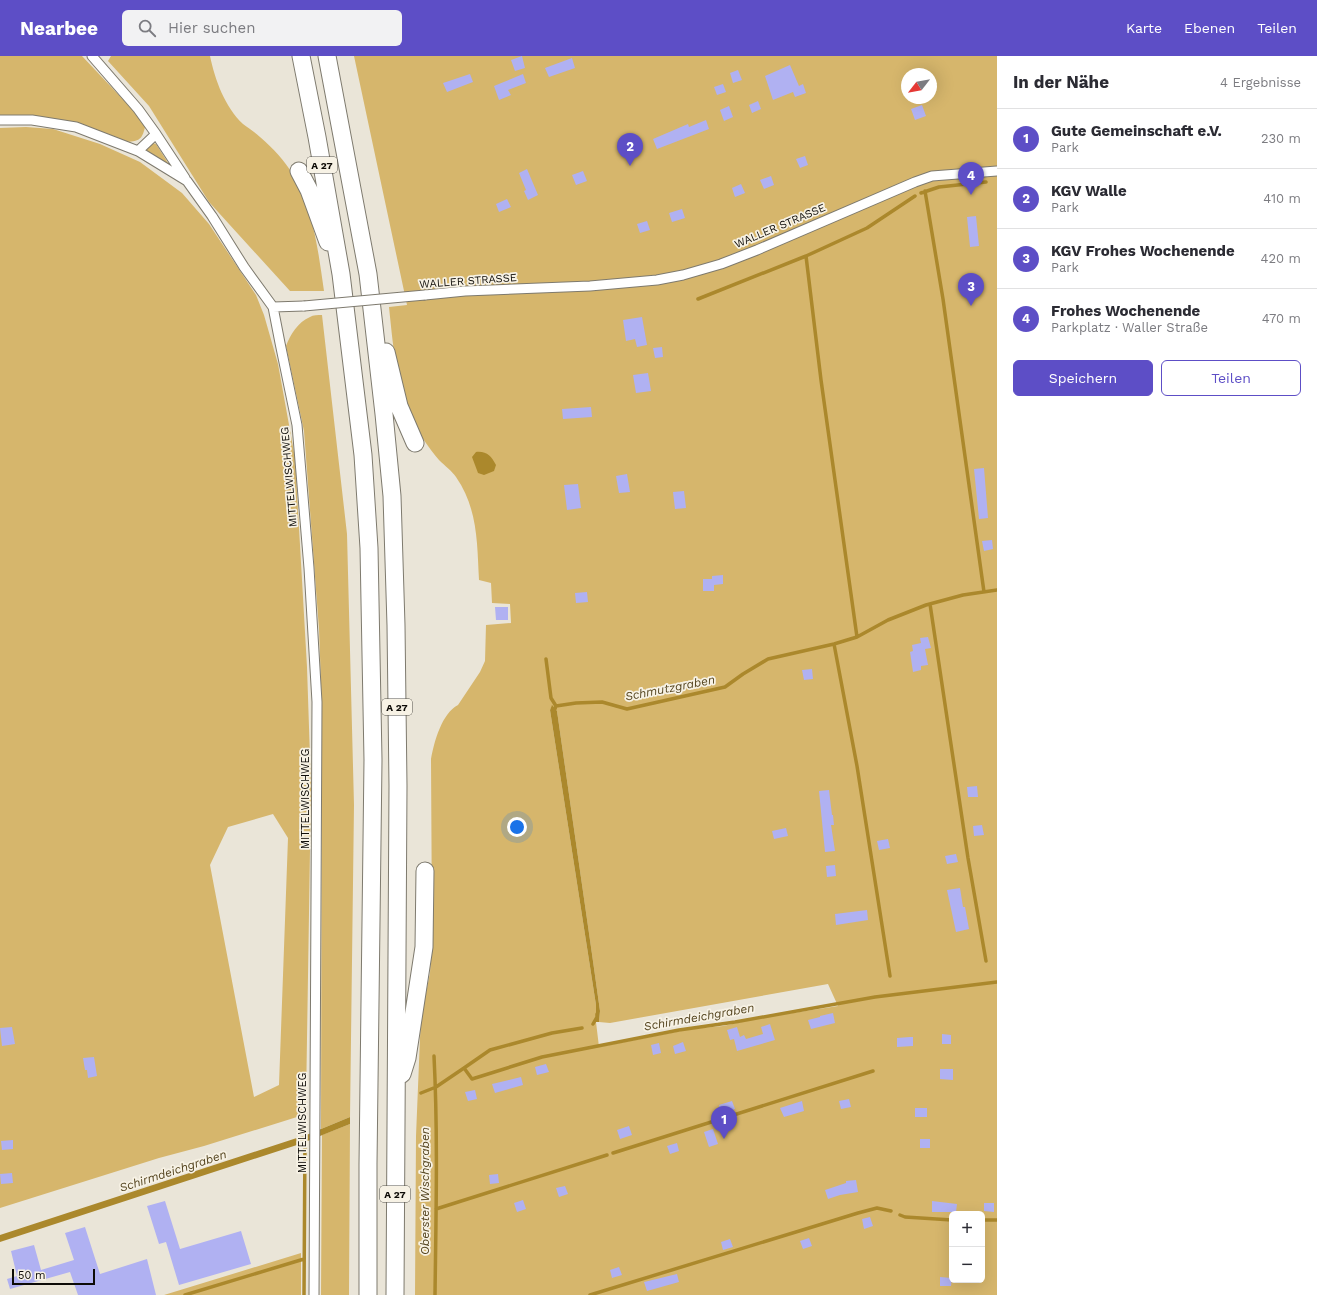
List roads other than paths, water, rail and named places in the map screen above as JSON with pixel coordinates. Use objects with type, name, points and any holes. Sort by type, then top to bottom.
[{"type":"highway","name":"A 27","points":[[301,56],[341,274],[363,455],[369,548],[373,760],[368,1164],[368,1295]]},
{"type":"highway","name":"A 27","points":[[327,56],[368,274],[392,496],[396,626],[398,786],[395,1295]]},
{"type":"highway","points":[[299,172],[309,190],[332,254],[341,274]]},
{"type":"highway","points":[[374,321],[388,359],[399,406],[415,443]]},
{"type":"highway","points":[[396,1094],[407,1058],[424,947],[426,871]]},
{"type":"street","points":[[92,56],[138,109],[212,216],[244,267],[274,307]]},
{"type":"street","points":[[0,120],[32,120],[76,127],[138,151],[187,181]]},
{"type":"street","points":[[138,151],[156,134]]},
{"type":"street","name":"WALLER STRASSE","points":[[274,307],[304,306],[465,291],[598,286],[657,280],[683,275],[721,264],[932,176],[997,171]]},
{"type":"street","name":"MITTELWISCHWEG","points":[[274,307],[297,425],[309,568],[317,702],[314,1295]]},
{"type":"waterway","points":[[921,193],[939,187],[986,182]]},
{"type":"waterway","points":[[925,191],[943,299],[984,592]]},
{"type":"waterway","points":[[698,299],[806,256],[867,228],[915,196]]},
{"type":"waterway","points":[[806,256],[821,380],[857,637]]},
{"type":"waterway","name":"Schmutzgraben","points":[[554,711],[556,706],[576,703],[602,702],[627,709],[725,687],[768,659],[834,644],[857,637],[888,620],[926,605],[963,595],[997,590]]},
{"type":"waterway","points":[[930,604],[968,858],[986,961]]},
{"type":"waterway","points":[[834,644],[857,766],[890,976]]},
{"type":"waterway","points":[[546,659],[551,698],[556,706]]},
{"type":"waterway","name":"Schirmdeichgraben","points":[[421,1093],[436,1087],[464,1068],[472,1079],[542,1057],[679,1030],[735,1022],[875,997],[997,982]]},
{"type":"waterway","name":"Schmutzgraben","points":[[593,1024],[597,1014]]},
{"type":"waterway","name":"Schmutzgraben","points":[[464,1068],[490,1050],[552,1033],[582,1028]]},
{"type":"waterway","name":"Oberster Wischgraben","points":[[434,1056],[436,1145],[435,1295]]},
{"type":"waterway","points":[[613,1153],[873,1071]]},
{"type":"waterway","points":[[304,1295],[305,1138]]},
{"type":"waterway","points":[[436,1209],[607,1155]]},
{"type":"waterway","points":[[590,1295],[858,1213],[877,1208],[891,1211]]},
{"type":"waterway","points":[[900,1215],[905,1217],[949,1220]]},
{"type":"waterway","points":[[985,1220],[997,1220]]},
{"type":"waterway","points":[[185,1295],[304,1259]]},
{"type":"place","name":"KGV Walle","points":[[630,166]]},
{"type":"place","name":"Frohes Wochenende","points":[[971,195]]},
{"type":"place","name":"KGV Frohes Wochenende","points":[[971,306]]},
{"type":"place","name":"Gute Gemeinschaft e.V.","points":[[724,1139]]}]
